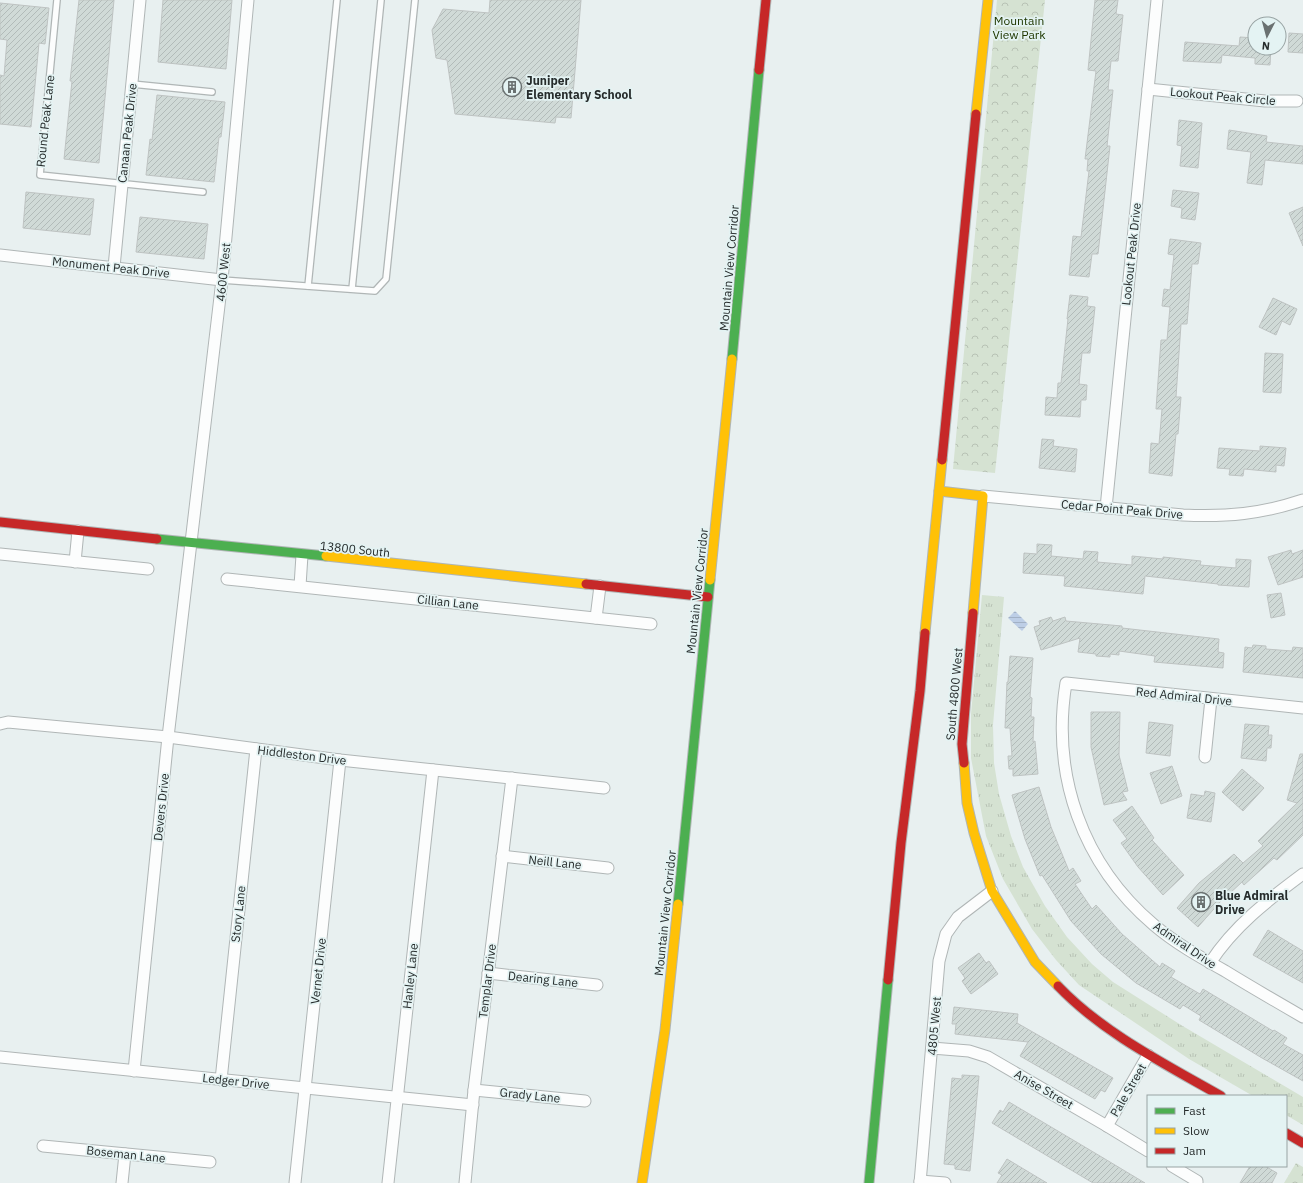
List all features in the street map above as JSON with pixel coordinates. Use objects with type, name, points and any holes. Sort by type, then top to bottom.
[{"type":"main road","name":"Mountain View Corridor","points":[[642,1183],[665,1030],[766,0]]},
{"type":"main road","points":[[869,1183],[901,843],[920,691],[954,327],[988,0]]},
{"type":"main road","name":"Cedar Point Peak Drive","points":[[939,491],[983,496]]},
{"type":"main road","name":"South 4800 West","points":[[983,496],[962,744],[967,804],[974,833],[992,891],[1034,962],[1062,990],[1092,1016],[1148,1055],[1219,1095]]},
{"type":"main road","name":"13800 South","points":[[0,522],[708,597]]},
{"type":"main road","points":[[1287,1135],[1303,1143]]},
{"type":"street","name":"Canaan Peak Drive","points":[[114,267],[140,0]]},
{"type":"street","name":"4600 West","points":[[190,543],[222,280],[248,0]]},
{"type":"street","name":"Lookout Peak Drive","points":[[1106,508],[1157,0]]},
{"type":"street","name":"Lookout Peak Circle","points":[[1148,89],[1265,101],[1297,101]]},
{"type":"street","name":"Monument Peak Drive","points":[[0,255],[222,280]]},
{"type":"street","name":"Cedar Point Peak Drive","points":[[983,496],[1183,515],[1214,516],[1245,514],[1274,509],[1303,500]]},
{"type":"street","points":[[75,562],[78,531]]},
{"type":"street","name":"Devers Drive","points":[[134,1071],[168,737],[190,543]]},
{"type":"street","points":[[0,554],[148,569]]},
{"type":"street","points":[[300,586],[302,555]]},
{"type":"street","name":"Cillian Lane","points":[[227,579],[651,624]]},
{"type":"street","points":[[596,618],[600,586]]},
{"type":"street","name":"Red Admiral Drive","points":[[1066,683],[1303,708]]},
{"type":"street","name":"Admiral Drive","points":[[1066,683],[1062,703],[1063,759],[1072,800],[1090,845],[1116,886],[1154,925],[1175,941],[1303,1017]]},
{"type":"street","points":[[1205,757],[1211,698]]},
{"type":"street","name":"Hiddleston Drive","points":[[0,724],[8,722],[168,737],[340,760],[604,788]]},
{"type":"street","name":"Story Lane","points":[[221,1080],[256,749]]},
{"type":"street","name":"Vernet Drive","points":[[295,1183],[340,760]]},
{"type":"street","name":"Hanley Lane","points":[[388,1183],[433,770]]},
{"type":"street","name":"Templar Drive","points":[[465,1183],[474,1090],[512,778]]},
{"type":"street","name":"Neill Lane","points":[[502,856],[608,868]]},
{"type":"street","points":[[1210,963],[1231,934],[1269,900],[1303,874]]},
{"type":"street","name":"4805 West","points":[[920,1182],[939,961],[946,934],[958,917],[992,891]]},
{"type":"street","name":"Dearing Lane","points":[[488,973],[597,985]]},
{"type":"street","name":"Anise Street","points":[[932,1048],[969,1051],[988,1057],[1147,1150]]},
{"type":"street","name":"Pale Street","points":[[1107,1126],[1138,1075],[1148,1055]]},
{"type":"street","name":"Ledger Drive","points":[[0,1057],[473,1105]]},
{"type":"street","name":"Grady Lane","points":[[474,1090],[585,1101]]},
{"type":"street","name":"Boseman Lane","points":[[43,1146],[210,1162]]},
{"type":"street","points":[[122,1183],[124,1154]]},
{"type":"street","points":[[1174,1167],[1197,1183]]},
{"type":"street","points":[[920,1182],[945,1183]]},
{"type":"lane","name":"Round Peak Lane","points":[[57,0],[40,175],[202,192]]},
{"type":"lane","points":[[308,286],[337,0]]},
{"type":"lane","points":[[352,289],[381,0]]},
{"type":"lane","points":[[222,280],[375,291],[386,279],[415,0]]},
{"type":"lane","points":[[132,84],[212,92]]},
{"type":"green space","name":"Mountain View Park","points":[[997,0],[1045,0],[995,473],[953,469]]},
{"type":"green space","points":[[982,595],[1004,597],[993,725],[994,763],[999,794],[1011,836],[1023,867],[1045,906],[1067,937],[1092,964],[1113,982],[1181,1025],[1303,1097],[1303,1125],[1287,1116],[1287,1095],[1251,1095],[1189,1059],[1079,985],[1056,960],[1032,929],[1003,879],[986,836],[971,758],[971,714]]},
{"type":"green space","points":[[1296,1163],[1303,1167],[1303,1183],[1284,1183]]},
{"type":"water","points":[[1015,611],[1028,624],[1022,631],[1008,618]]},
{"type":"building","points":[[79,0],[114,0],[99,163],[64,159],[72,81],[70,81]]},
{"type":"building","points":[[163,0],[232,0],[226,69],[158,62]]},
{"type":"building","name":"Juniper Elementary School","points":[[490,0],[581,0],[571,118],[556,117],[555,123],[455,114],[447,60],[436,58],[432,30],[443,9],[489,13]]},
{"type":"building","points":[[1095,0],[1118,0],[1116,14],[1123,15],[1118,61],[1111,61],[1108,90],[1113,90],[1107,146],[1110,146],[1098,254],[1092,254],[1089,277],[1069,275],[1073,236],[1081,237],[1089,171],[1087,171],[1088,159],[1085,159],[1096,71],[1088,70]]},
{"type":"building","points":[[0,3],[49,8],[45,44],[39,43],[31,127],[0,124],[0,75],[4,76],[7,40],[0,39]]},
{"type":"building","points":[[1289,33],[1303,34],[1303,53],[1288,52]]},
{"type":"building","points":[[1240,37],[1247,37],[1247,56],[1271,56],[1270,65],[1255,64],[1255,58],[1222,55],[1221,63],[1183,61],[1185,42],[1239,46]]},
{"type":"building","points":[[157,95],[225,102],[214,182],[146,175]]},
{"type":"building","points":[[1179,120],[1202,123],[1198,168],[1180,166],[1182,146],[1177,145]]},
{"type":"building","points":[[1229,130],[1267,136],[1266,142],[1303,146],[1303,164],[1265,160],[1262,185],[1247,183],[1251,152],[1227,149]]},
{"type":"building","points":[[1173,190],[1199,193],[1195,220],[1181,218],[1182,208],[1171,206]]},
{"type":"building","points":[[26,192],[94,199],[90,235],[23,228]]},
{"type":"building","points":[[1303,207],[1303,246],[1289,213]]},
{"type":"building","points":[[140,217],[208,224],[204,259],[136,252]]},
{"type":"building","points":[[1170,239],[1201,243],[1198,264],[1192,264],[1187,324],[1181,324],[1176,397],[1181,397],[1178,434],[1176,434],[1172,476],[1149,473],[1151,443],[1159,444],[1162,409],[1156,409],[1161,340],[1167,340],[1170,307],[1162,306],[1164,289],[1170,290],[1174,255],[1168,254]]},
{"type":"building","points":[[1070,295],[1088,297],[1087,306],[1095,307],[1090,353],[1082,353],[1079,384],[1087,385],[1086,400],[1081,400],[1080,417],[1045,415],[1046,397],[1057,398],[1058,383],[1061,383]]},
{"type":"building","points":[[1273,298],[1297,309],[1290,325],[1282,321],[1276,335],[1259,327]]},
{"type":"building","points":[[1265,353],[1283,354],[1281,393],[1263,392]]},
{"type":"building","points":[[1042,439],[1054,440],[1053,446],[1077,449],[1075,472],[1039,468]]},
{"type":"building","points":[[1260,446],[1286,448],[1284,466],[1276,465],[1276,472],[1244,469],[1243,476],[1229,475],[1230,469],[1217,468],[1219,448],[1260,451]]},
{"type":"building","points":[[1037,544],[1052,545],[1051,556],[1083,559],[1084,551],[1098,552],[1097,562],[1132,565],[1132,556],[1163,559],[1163,557],[1201,561],[1200,565],[1236,568],[1236,559],[1251,560],[1249,587],[1218,585],[1145,576],[1143,594],[1064,586],[1065,576],[1023,573],[1024,553],[1037,554]]},
{"type":"building","points":[[1291,550],[1292,554],[1303,550],[1303,577],[1278,585],[1268,557]]},
{"type":"building","points":[[1281,593],[1285,615],[1271,618],[1267,595]]},
{"type":"building","points":[[1051,617],[1053,621],[1065,617],[1066,621],[1122,626],[1122,628],[1219,639],[1218,652],[1224,653],[1223,668],[1154,662],[1155,656],[1119,651],[1119,655],[1110,654],[1110,657],[1096,656],[1096,654],[1078,652],[1080,638],[1041,650],[1034,627],[1040,625],[1039,621]]},
{"type":"building","points":[[1253,645],[1266,646],[1266,649],[1292,651],[1293,647],[1303,648],[1303,678],[1243,672],[1245,647],[1252,648]]},
{"type":"building","points":[[1010,656],[1033,658],[1030,697],[1032,698],[1031,717],[1034,717],[1033,742],[1035,741],[1038,774],[1013,776],[1013,769],[1009,769],[1008,756],[1012,756],[1010,728],[1005,728]]},
{"type":"building","points":[[1091,712],[1120,712],[1119,755],[1128,791],[1122,792],[1127,800],[1104,805],[1091,747]]},
{"type":"building","points":[[1149,722],[1173,725],[1170,756],[1146,753]]},
{"type":"building","points":[[1245,724],[1269,726],[1268,735],[1272,735],[1271,748],[1267,748],[1266,761],[1241,758]]},
{"type":"building","points":[[1300,754],[1303,754],[1303,835],[1277,860],[1274,858],[1244,885],[1242,882],[1229,894],[1228,893],[1198,927],[1177,908],[1199,883],[1234,854],[1243,863],[1263,846],[1258,841],[1297,803],[1287,800]]},
{"type":"building","points":[[1172,766],[1182,796],[1161,804],[1150,773]]},
{"type":"building","points":[[1242,769],[1264,788],[1243,811],[1222,792]]},
{"type":"building","points":[[1039,787],[1051,827],[1069,871],[1073,868],[1081,881],[1075,884],[1092,909],[1096,905],[1122,934],[1160,967],[1162,963],[1175,971],[1171,977],[1200,994],[1203,989],[1287,1038],[1283,1044],[1303,1055],[1303,1081],[1199,1020],[1201,1016],[1183,1005],[1180,1009],[1136,983],[1101,954],[1071,921],[1042,875],[1040,876],[1025,839],[1012,795]]},
{"type":"building","points":[[1205,791],[1215,793],[1211,822],[1187,818],[1191,794],[1204,796]]},
{"type":"building","points":[[1132,806],[1154,838],[1152,840],[1184,875],[1163,895],[1138,867],[1121,843],[1127,839],[1113,820]]},
{"type":"building","points":[[1268,930],[1303,951],[1303,983],[1253,955]]},
{"type":"building","points":[[979,953],[986,963],[989,961],[998,974],[971,994],[962,981],[965,978],[958,968]]},
{"type":"building","points":[[954,1007],[1018,1014],[1017,1023],[1113,1078],[1105,1092],[1101,1090],[1095,1099],[1020,1056],[1028,1042],[955,1034],[956,1024],[952,1024]]},
{"type":"building","points":[[962,1075],[979,1076],[970,1171],[955,1169],[955,1165],[944,1164],[952,1078],[962,1079]]},
{"type":"building","points":[[1009,1102],[1145,1183],[1093,1183],[992,1123],[1000,1110],[1003,1112]]},
{"type":"building","points":[[1007,1159],[1047,1183],[997,1183],[1002,1175],[998,1173]]},
{"type":"building","points":[[1249,1167],[1267,1167],[1277,1173],[1272,1183],[1240,1183]]},
{"type":"traffic: fast","points":[[732,359],[759,70]]},
{"type":"traffic: fast","points":[[157,539],[326,556]]},
{"type":"traffic: fast","points":[[678,904],[710,580]]},
{"type":"traffic: fast","points":[[869,1183],[888,980]]},
{"type":"traffic: slow","points":[[976,114],[988,0]]},
{"type":"traffic: slow","points":[[710,580],[732,359]]},
{"type":"traffic: slow","points":[[925,633],[942,460]]},
{"type":"traffic: slow","points":[[939,491],[983,496],[973,613]]},
{"type":"traffic: slow","points":[[326,556],[586,584]]},
{"type":"traffic: slow","points":[[964,763],[967,803],[974,833],[992,891],[1035,962],[1058,986]]},
{"type":"traffic: slow","points":[[642,1183],[665,1030],[678,904]]},
{"type":"traffic: jam","points":[[759,70],[766,0]]},
{"type":"traffic: jam","points":[[942,460],[976,114]]},
{"type":"traffic: jam","points":[[0,522],[157,539]]},
{"type":"traffic: jam","points":[[586,584],[708,597]]},
{"type":"traffic: jam","points":[[964,763],[962,744],[973,613]]},
{"type":"traffic: jam","points":[[888,980],[901,843],[920,691],[925,633]]},
{"type":"traffic: jam","points":[[1058,986],[1095,1019],[1135,1047],[1219,1095]]},
{"type":"traffic: jam","points":[[1287,1134],[1303,1143]]},
{"type":"place","name":"Juniper Elementary School","points":[[512,87]]},
{"type":"place","name":"Blue Admiral Drive","points":[[1201,902]]}]
